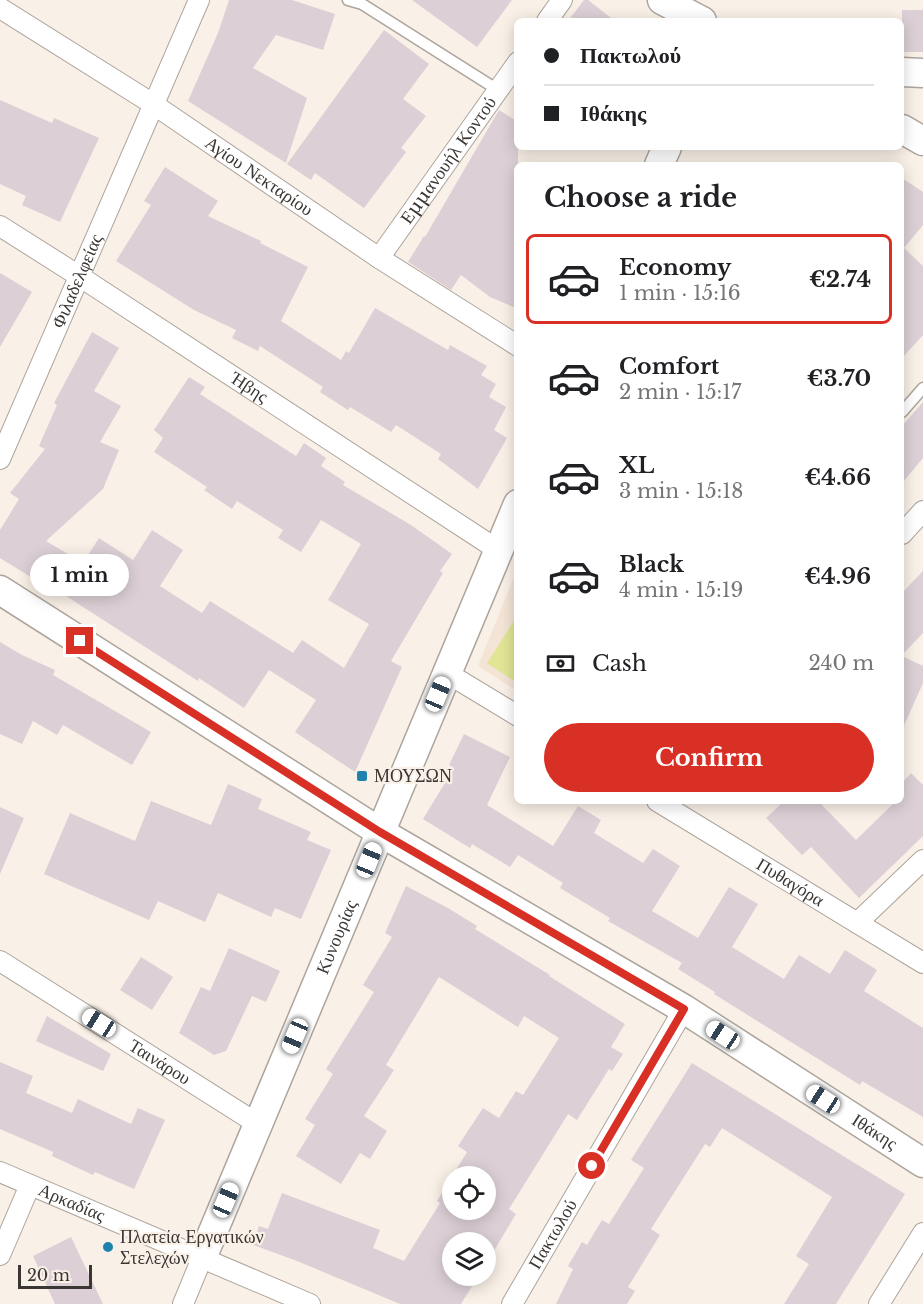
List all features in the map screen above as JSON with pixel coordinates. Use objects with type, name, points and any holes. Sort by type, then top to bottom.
[{"type":"street","name":"Φιλαδελφείας","points":[[0,459],[199,0]]},
{"type":"street","points":[[549,18],[562,0]]},
{"type":"street","points":[[662,0],[696,18]]},
{"type":"street","name":"Αγίου Νεκταρίου","points":[[0,8],[153,104],[379,258],[514,343]]},
{"type":"street","name":"Εμμανουήλ Κοντού","points":[[379,258],[514,68]]},
{"type":"street","points":[[904,72],[923,73]]},
{"type":"street","points":[[904,130],[923,141]]},
{"type":"street","name":"Ήβης","points":[[0,226],[498,550]]},
{"type":"street","points":[[904,532],[923,511]]},
{"type":"street","name":"Κυνουρίας","points":[[183,1304],[514,513]]},
{"type":"street","name":"Ιθάκης","points":[[0,590],[380,832],[684,1009],[923,1163]]},
{"type":"street","points":[[447,673],[514,714]]},
{"type":"street","name":"Πυθαγόρα","points":[[662,804],[923,963]]},
{"type":"street","points":[[857,922],[923,860]]},
{"type":"street","name":"Ταινάρου","points":[[0,961],[258,1124]]},
{"type":"street","name":"Πακτωλού","points":[[512,1304],[684,1009]]},
{"type":"street","name":"Αρκαδίας","points":[[0,1172],[310,1304]]},
{"type":"street","points":[[0,1255],[30,1185]]},
{"type":"street","points":[[879,1304],[923,1233]]},
{"type":"lane","points":[[348,0],[362,4],[498,90]]},
{"type":"lane","points":[[904,410],[923,388]]},
{"type":"shaded area","points":[[514,577],[514,689],[478,666]]},
{"type":"green space","points":[[514,621],[514,681],[487,663]]},
{"type":"building","points":[[229,0],[292,0],[335,14],[323,50],[276,35],[253,68],[307,98],[286,163],[188,101],[218,33]]},
{"type":"building","points":[[412,0],[512,0],[477,47]]},
{"type":"building","points":[[584,0],[588,0],[611,18],[570,18]]},
{"type":"building","points":[[902,10],[923,10],[923,52],[904,52],[904,18],[902,18]]},
{"type":"building","points":[[384,30],[429,64],[403,99],[426,116],[401,148],[406,152],[364,208],[315,173],[311,180],[287,164]]},
{"type":"building","points":[[0,100],[52,123],[54,118],[99,138],[60,222],[22,205],[26,196],[0,184]]},
{"type":"building","points":[[499,110],[514,119],[514,150],[518,150],[518,162],[514,162],[514,307],[490,297],[461,275],[451,290],[408,262]]},
{"type":"building","points":[[165,167],[218,201],[208,216],[261,241],[260,243],[308,267],[281,321],[341,360],[346,351],[349,353],[375,308],[448,350],[450,345],[487,366],[481,375],[496,384],[489,397],[506,407],[494,430],[507,438],[478,489],[438,459],[441,454],[396,425],[391,432],[350,407],[348,410],[320,392],[323,387],[260,346],[258,351],[232,338],[236,330],[194,310],[116,261],[151,205],[144,201]]},
{"type":"building","points":[[904,179],[923,192],[923,225],[904,248]]},
{"type":"building","points":[[904,248],[923,266],[923,335],[904,356]]},
{"type":"building","points":[[0,273],[32,292],[0,347]]},
{"type":"building","points":[[92,332],[119,348],[94,391],[121,406],[100,442],[119,450],[103,489],[46,541],[83,563],[99,538],[133,560],[152,530],[183,550],[160,586],[202,613],[210,601],[293,653],[302,640],[344,668],[369,624],[328,600],[361,544],[321,520],[301,552],[278,538],[283,530],[237,501],[232,509],[204,490],[207,487],[154,452],[163,438],[154,430],[189,377],[205,387],[200,394],[296,456],[304,443],[326,458],[321,466],[345,482],[343,485],[411,525],[452,554],[440,571],[443,573],[391,661],[402,667],[355,772],[295,732],[316,700],[269,670],[244,708],[35,576],[34,579],[0,558],[0,530],[19,499],[10,493],[45,449],[39,446],[57,405],[54,403]]},
{"type":"building","points":[[923,402],[923,458],[904,481],[904,424]]},
{"type":"building","points":[[923,571],[923,633],[904,653],[904,591]]},
{"type":"building","points":[[0,642],[55,670],[53,675],[151,732],[132,765],[63,725],[57,735],[33,721],[22,744],[0,734]]},
{"type":"building","points":[[904,657],[923,666],[923,683],[904,726]]},
{"type":"building","points":[[464,734],[510,757],[487,805],[553,846],[578,806],[601,820],[594,833],[643,863],[653,849],[680,866],[652,911],[698,938],[729,887],[758,904],[732,947],[784,979],[799,955],[830,974],[845,950],[877,970],[864,991],[923,1028],[923,1117],[862,1081],[860,1085],[714,994],[715,992],[678,969],[682,963],[608,921],[610,918],[560,888],[563,883],[518,855],[510,867],[472,844],[470,848],[423,819],[454,768],[449,765]]},
{"type":"building","points":[[911,773],[923,785],[923,836],[859,898],[811,847],[802,855],[766,818],[781,804],[821,804],[856,840],[893,804],[904,804],[904,781]]},
{"type":"building","points":[[228,784],[262,799],[258,809],[311,832],[307,840],[331,850],[301,919],[275,908],[271,917],[218,893],[205,922],[158,901],[149,920],[44,874],[70,813],[135,841],[151,801],[211,825]]},
{"type":"building","points":[[0,807],[24,818],[0,874]]},
{"type":"building","points":[[406,886],[477,926],[475,929],[625,1024],[611,1047],[623,1054],[612,1071],[609,1069],[577,1120],[568,1114],[509,1209],[516,1214],[496,1247],[496,1232],[442,1232],[442,1286],[472,1286],[461,1304],[400,1304],[253,1245],[259,1226],[268,1229],[282,1193],[380,1230],[373,1248],[404,1261],[440,1203],[437,1201],[442,1193],[442,1220],[496,1220],[496,1166],[458,1166],[467,1152],[458,1146],[483,1108],[499,1118],[516,1091],[523,1095],[559,1038],[524,1016],[518,1027],[439,977],[386,1065],[394,1070],[364,1116],[387,1131],[370,1159],[360,1153],[341,1184],[296,1156],[315,1125],[305,1119],[333,1074],[326,1069],[374,992],[363,985],[392,937],[385,933]]},
{"type":"building","points":[[229,948],[280,971],[266,1002],[252,996],[226,1051],[214,1055],[179,1033],[201,987],[210,991]]},
{"type":"building","points":[[141,957],[173,977],[152,1010],[120,990]]},
{"type":"building","points":[[47,1016],[111,1054],[103,1071],[36,1041]]},
{"type":"building","points":[[0,1062],[33,1076],[26,1093],[72,1113],[78,1099],[131,1124],[138,1108],[165,1120],[134,1189],[95,1172],[93,1175],[52,1156],[53,1152],[0,1129]]},
{"type":"building","points":[[692,1063],[905,1194],[836,1304],[784,1304],[809,1264],[796,1256],[832,1197],[722,1128],[710,1147],[705,1144],[651,1229],[660,1235],[628,1287],[635,1291],[627,1304],[556,1304],[573,1269],[568,1266],[582,1242],[587,1245],[602,1220],[609,1224],[644,1168],[631,1160]]},
{"type":"building","points":[[71,1237],[103,1304],[55,1304],[33,1256]]},
{"type":"place","name":"ΜΟΥΣΩΝ","points":[[362,776]]},
{"type":"place","name":"Πλατεία Εργατικών Στελεχών","points":[[108,1247]]},
{"type":"route","points":[[80,641],[380,832],[684,1009],[592,1166]]}]
